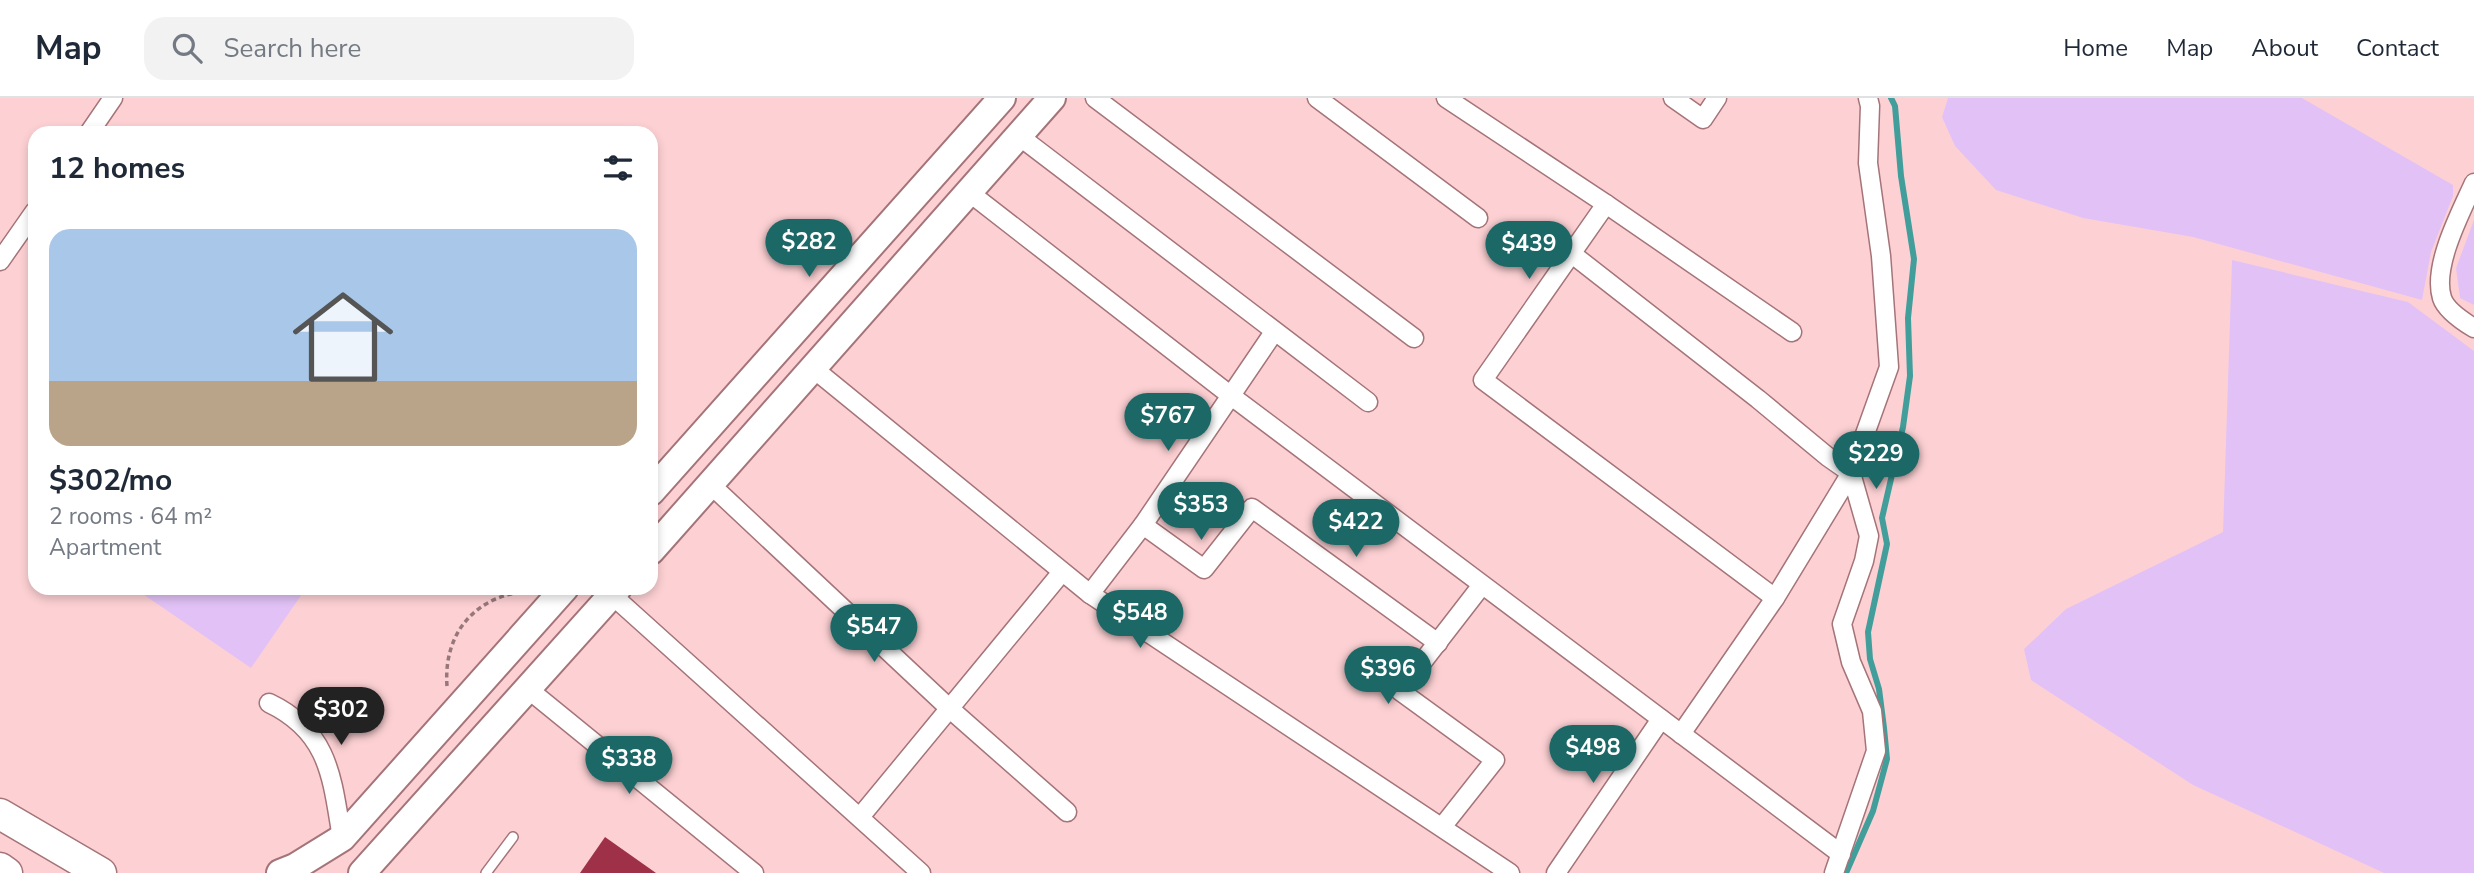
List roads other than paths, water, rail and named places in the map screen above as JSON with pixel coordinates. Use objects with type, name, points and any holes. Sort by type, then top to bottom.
[{"type":"main road","points":[[658,484],[1002,98]]},
{"type":"main road","points":[[658,543],[1052,98]]},
{"type":"main road","points":[[281,873],[342,838],[562,595]]},
{"type":"main road","points":[[362,873],[610,597]]},
{"type":"main road","points":[[0,814],[101,873]]},
{"type":"main road","points":[[0,868],[7,873]]},
{"type":"street","points":[[94,126],[113,98]]},
{"type":"street","points":[[1095,98],[1415,338]]},
{"type":"street","points":[[1317,98],[1340,104],[1478,218]]},
{"type":"street","points":[[1446,98],[1792,332]]},
{"type":"street","points":[[1673,98],[1703,119],[1717,98]]},
{"type":"street","points":[[1681,734],[1775,598],[1851,473],[1889,368],[1881,256],[1868,163],[1868,98]]},
{"type":"street","points":[[1018,136],[1368,402]]},
{"type":"street","points":[[2474,183],[2455,224],[2439,278],[2443,301],[2474,328]]},
{"type":"street","points":[[970,193],[1230,395],[1840,854]]},
{"type":"street","points":[[1606,204],[1483,380],[1775,598]]},
{"type":"street","points":[[0,261],[28,221]]},
{"type":"street","points":[[1572,254],[1851,473],[1869,536],[1864,561],[1842,624],[1851,662],[1872,711],[1876,751],[1833,873]]},
{"type":"street","points":[[1090,594],[1143,525],[1274,332]]},
{"type":"street","points":[[814,369],[1090,594],[1510,873]]},
{"type":"street","points":[[710,484],[949,708],[1067,811]]},
{"type":"street","points":[[1143,525],[1203,569],[1252,508],[1438,643]]},
{"type":"street","points":[[860,817],[1062,572]]},
{"type":"street","points":[[1442,827],[1494,760],[1400,691],[1482,584]]},
{"type":"street","points":[[610,597],[921,873]]},
{"type":"street","points":[[528,689],[754,873]]},
{"type":"street","points":[[269,703],[295,718],[323,752],[332,780],[342,838]]},
{"type":"street","points":[[1556,873],[1661,719]]},
{"type":"lane","points":[[486,873],[513,837]]},
{"type":"waterway","points":[[1846,873],[1873,811],[1887,759],[1879,689],[1870,659],[1868,632],[1887,544],[1882,518],[1903,427],[1910,376],[1908,318],[1914,259],[1901,176],[1895,106],[1891,98]]}]
